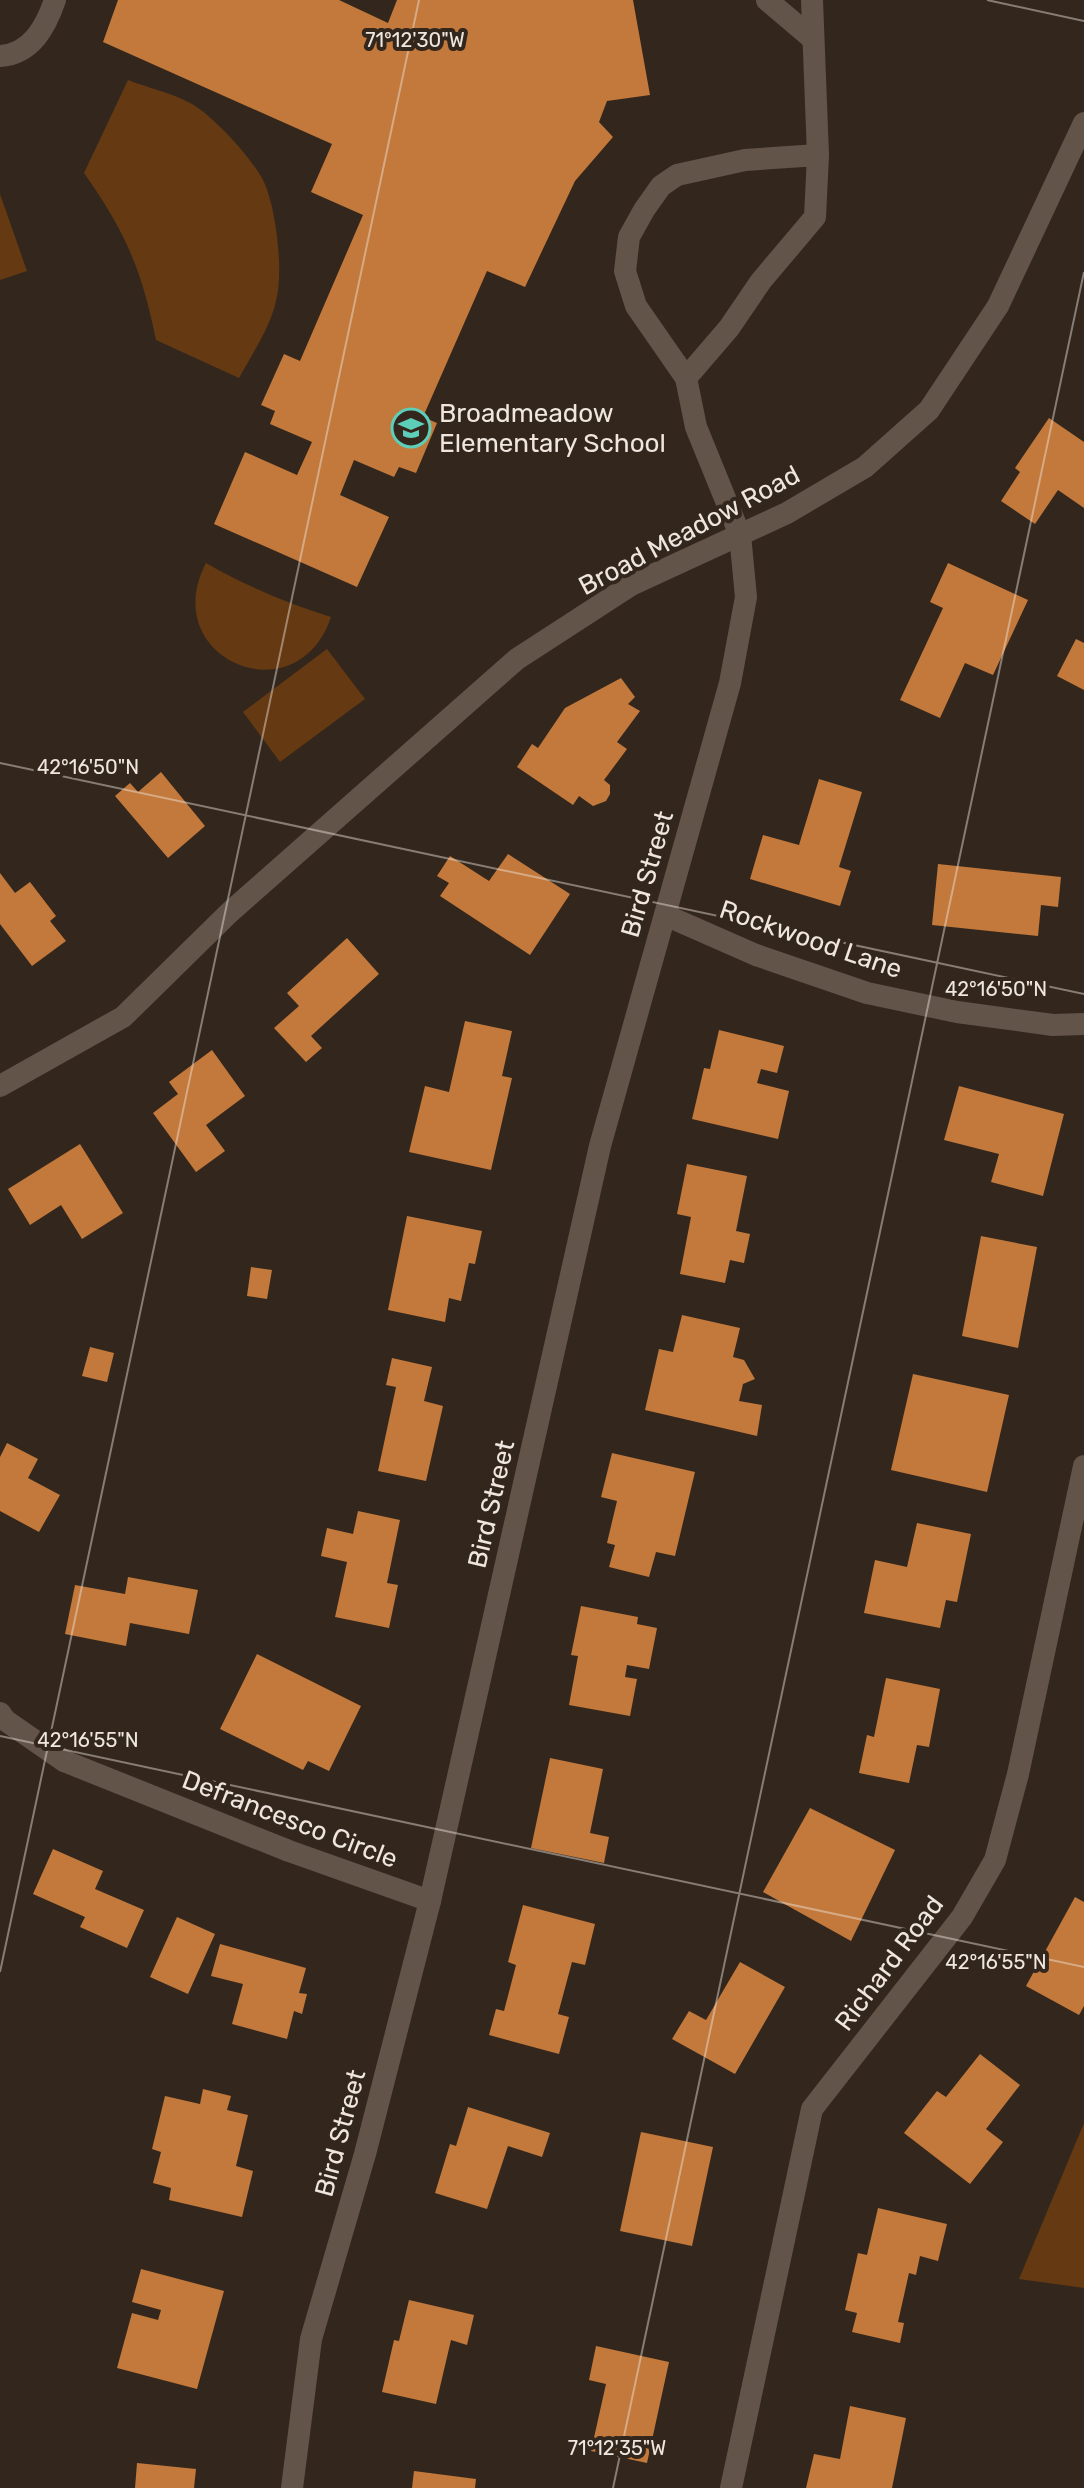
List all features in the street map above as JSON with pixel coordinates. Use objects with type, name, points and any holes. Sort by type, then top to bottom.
[{"type":"street","points":[[0,56],[35,40],[55,0]]},
{"type":"street","points":[[767,0],[813,39]]},
{"type":"street","points":[[812,0],[818,155],[815,217],[686,378],[636,306],[625,271],[629,237],[644,210],[661,186],[677,175],[745,160],[818,155]]},
{"type":"street","name":"Broad Meadow Road","points":[[0,1086],[123,1017],[229,913],[517,659],[631,585],[787,513],[865,467],[929,410],[998,306],[1084,123]]},
{"type":"street","name":"Bird Street","points":[[292,2488],[311,2339],[365,2154],[430,1901],[600,1146],[730,683],[746,597],[740,535],[696,427],[686,378]]},
{"type":"street","name":"Rockwood Lane","points":[[665,915],[756,955],[867,993],[957,1012],[1053,1025],[1084,1024]]},
{"type":"street","name":"Richard Road","points":[[731,2488],[812,2109],[962,1917],[995,1860],[1018,1774],[1084,1466]]},
{"type":"street","name":"Defrancesco Circle","points":[[2,1718],[64,1761],[289,1851],[430,1901]]},
{"type":"shaded area","points":[[128,80],[177,97],[201,110],[241,149],[268,191],[277,239],[278,289],[270,321],[239,378],[156,340],[145,293],[130,252],[111,214],[84,173]]},
{"type":"shaded area","points":[[0,194],[27,271],[0,280]]},
{"type":"shaded area","points":[[206,563],[267,593],[331,617],[314,648],[290,665],[263,670],[237,664],[215,649],[200,626],[196,597]]},
{"type":"shaded area","points":[[327,649],[365,699],[280,762],[243,712]]},
{"type":"shaded area","points":[[1084,2123],[1084,2288],[1019,2279]]},
{"type":"building","name":"Broadmeadow Elementary School","points":[[118,0],[339,0],[388,23],[397,0],[633,0],[650,95],[607,101],[599,122],[613,137],[575,181],[525,287],[487,271],[423,417],[437,423],[416,473],[399,467],[394,477],[354,460],[340,495],[389,517],[357,587],[214,524],[245,452],[297,475],[312,442],[270,424],[275,411],[261,405],[284,354],[300,361],[363,215],[311,192],[332,144],[103,42]]},
{"type":"building","points":[[1049,418],[1084,442],[1084,508],[1058,490],[1035,524],[1001,501],[1020,472],[1015,468]]},
{"type":"building","points":[[948,563],[1028,600],[993,675],[965,663],[940,718],[900,700],[943,608],[930,602]]},
{"type":"building","points":[[1076,639],[1084,643],[1084,690],[1057,676]]},
{"type":"building","points":[[621,678],[635,697],[628,704],[640,711],[617,742],[627,749],[604,780],[610,785],[606,801],[593,806],[579,796],[573,805],[517,767],[532,744],[538,748],[565,708]]},
{"type":"building","points":[[161,772],[205,826],[168,858],[115,796],[130,783],[138,792]]},
{"type":"building","points":[[819,779],[862,792],[839,867],[851,871],[840,906],[750,879],[763,835],[799,845]]},
{"type":"building","points":[[508,854],[570,894],[530,955],[440,896],[449,883],[437,876],[450,856],[489,881]]},
{"type":"building","points":[[938,864],[1061,877],[1058,907],[1041,905],[1038,936],[932,925]]},
{"type":"building","points":[[0,873],[15,893],[30,882],[56,916],[50,921],[66,941],[32,966],[0,924]]},
{"type":"building","points":[[347,938],[379,974],[311,1036],[322,1048],[306,1062],[274,1028],[299,1006],[287,993]]},
{"type":"building","points":[[465,1021],[512,1031],[502,1076],[512,1078],[491,1170],[409,1152],[425,1086],[449,1092]]},
{"type":"building","points":[[719,1030],[784,1046],[777,1073],[761,1069],[757,1083],[789,1091],[778,1139],[692,1119],[704,1068],[710,1069]]},
{"type":"building","points":[[212,1050],[245,1096],[206,1125],[225,1151],[196,1172],[153,1113],[178,1094],[169,1082]]},
{"type":"building","points":[[959,1086],[1064,1114],[1043,1196],[991,1182],[999,1154],[944,1140]]},
{"type":"building","points":[[80,1144],[123,1213],[82,1239],[61,1205],[30,1225],[8,1189]]},
{"type":"building","points":[[687,1164],[747,1176],[736,1231],[750,1234],[744,1263],[730,1260],[725,1283],[680,1274],[691,1217],[677,1214]]},
{"type":"building","points":[[407,1216],[482,1231],[475,1264],[469,1263],[461,1301],[449,1298],[445,1322],[388,1310]]},
{"type":"building","points":[[981,1236],[1037,1247],[1018,1348],[962,1336]]},
{"type":"building","points":[[251,1267],[272,1270],[267,1299],[247,1296]]},
{"type":"building","points":[[682,1315],[740,1328],[733,1357],[744,1360],[755,1379],[743,1384],[739,1401],[762,1405],[757,1436],[645,1410],[659,1349],[673,1352]]},
{"type":"building","points":[[90,1347],[114,1353],[107,1382],[82,1376]]},
{"type":"building","points":[[392,1358],[432,1367],[424,1401],[443,1406],[426,1481],[378,1471],[396,1387],[386,1385]]},
{"type":"building","points":[[913,1374],[1009,1395],[987,1492],[891,1470]]},
{"type":"building","points":[[7,1443],[38,1459],[28,1478],[60,1495],[39,1532],[0,1511],[0,1457]]},
{"type":"building","points":[[612,1453],[695,1472],[675,1556],[656,1552],[649,1577],[609,1567],[615,1545],[607,1543],[617,1501],[601,1497]]},
{"type":"building","points":[[358,1511],[400,1520],[387,1583],[398,1585],[389,1628],[335,1617],[347,1562],[321,1556],[327,1528],[353,1534]]},
{"type":"building","points":[[917,1523],[971,1534],[957,1602],[946,1600],[940,1628],[864,1613],[875,1560],[907,1567]]},
{"type":"building","points":[[128,1577],[198,1590],[189,1634],[130,1623],[126,1646],[65,1634],[75,1585],[125,1594]]},
{"type":"building","points":[[581,1606],[638,1617],[637,1624],[657,1628],[649,1669],[627,1665],[625,1677],[637,1679],[630,1716],[569,1705],[578,1656],[571,1655]]},
{"type":"building","points":[[257,1654],[361,1706],[329,1771],[308,1761],[303,1770],[220,1729]]},
{"type":"building","points":[[886,1678],[940,1689],[929,1747],[917,1745],[909,1783],[859,1773],[867,1735],[874,1737]]},
{"type":"building","points":[[550,1758],[603,1769],[590,1833],[609,1837],[604,1863],[531,1848]]},
{"type":"building","points":[[810,1808],[895,1850],[851,1941],[763,1892]]},
{"type":"building","points":[[53,1849],[103,1871],[95,1889],[144,1910],[127,1948],[80,1927],[85,1917],[33,1894]]},
{"type":"building","points":[[1075,1897],[1084,1902],[1084,2006],[1079,2015],[1026,1986]]},
{"type":"building","points":[[523,1905],[595,1924],[585,1965],[572,1962],[558,2014],[569,2017],[559,2054],[489,2035],[496,2009],[504,2011],[516,1965],[508,1962]]},
{"type":"building","points":[[177,1917],[215,1934],[188,1994],[150,1977]]},
{"type":"building","points":[[220,1944],[306,1968],[299,1993],[307,1994],[302,2014],[294,2011],[287,2039],[232,2024],[243,1984],[211,1976]]},
{"type":"building","points":[[740,1962],[785,1987],[735,2074],[672,2039],[689,2011],[706,2020]]},
{"type":"building","points":[[980,2054],[1020,2085],[986,2129],[1003,2142],[970,2184],[904,2133],[937,2091],[946,2097]]},
{"type":"building","points":[[203,2089],[231,2096],[227,2110],[248,2115],[236,2166],[253,2171],[242,2217],[169,2200],[171,2188],[153,2183],[161,2152],[152,2149],[165,2096],[200,2104]]},
{"type":"building","points":[[468,2107],[550,2133],[542,2157],[508,2146],[487,2209],[435,2193],[450,2144],[456,2146]]},
{"type":"building","points":[[641,2132],[713,2147],[692,2246],[620,2231]]},
{"type":"building","points":[[878,2208],[947,2224],[938,2261],[920,2256],[916,2275],[909,2273],[898,2322],[904,2323],[900,2343],[852,2332],[857,2313],[845,2310],[858,2253],[867,2255]]},
{"type":"building","points":[[141,2269],[224,2291],[197,2389],[117,2368],[132,2313],[158,2320],[161,2310],[132,2302]]},
{"type":"building","points":[[409,2300],[474,2315],[467,2345],[451,2340],[436,2404],[382,2392],[394,2340],[399,2341]]},
{"type":"building","points":[[596,2346],[669,2362],[647,2463],[591,2451],[606,2384],[589,2380]]},
{"type":"building","points":[[850,2406],[906,2418],[892,2488],[806,2488],[814,2454],[840,2459]]},
{"type":"building","points":[[137,2463],[196,2469],[194,2488],[135,2488]]},
{"type":"building","points":[[414,2471],[476,2479],[475,2488],[412,2488]]},
{"type":"place","name":"Broadmeadow Elementary School","points":[[411,428]]}]
